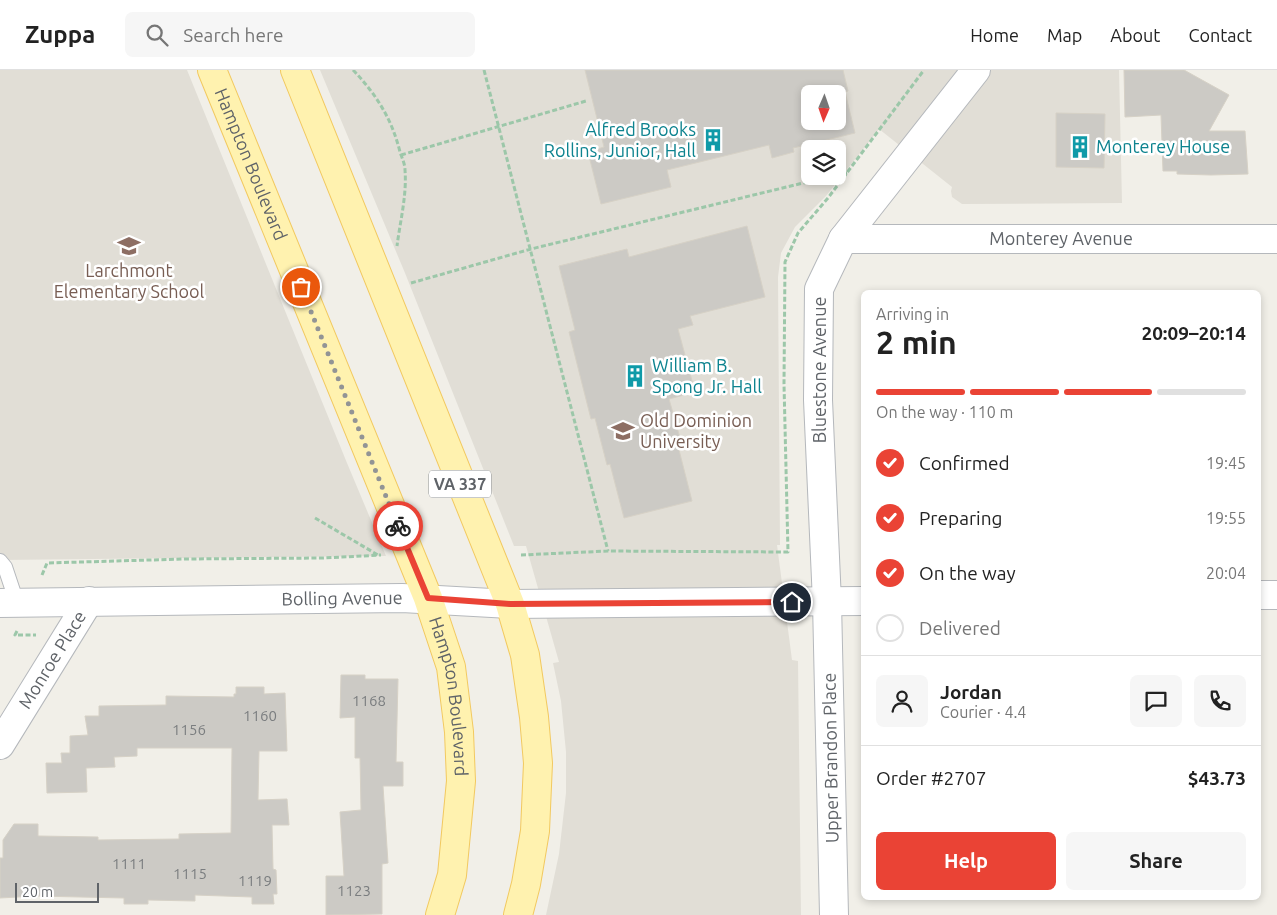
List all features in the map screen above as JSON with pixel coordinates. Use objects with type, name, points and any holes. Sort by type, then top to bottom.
[{"type":"main road","name":"Hampton Boulevard","points":[[212,70],[428,598],[451,667],[459,732],[462,781],[452,875],[440,915]]},
{"type":"main road","name":"VA 337","points":[[295,70],[510,604],[525,655],[534,717],[538,763],[535,830],[526,884],[518,915]]},
{"type":"street","name":"Bluestone Avenue","points":[[827,602],[818,400],[819,289],[843,239],[976,70]]},
{"type":"street","name":"Monterey Avenue","points":[[843,239],[1277,239]]},
{"type":"street","points":[[1261,596],[1277,595]]},
{"type":"street","name":"Bolling Avenue","points":[[16,603],[428,598],[510,604],[861,601]]},
{"type":"street","name":"Monroe Place","points":[[0,745],[89,601]]},
{"type":"street","name":"Upper Brandon Place","points":[[827,602],[834,915]]},
{"type":"lane","points":[[0,561],[5,567],[16,603]]},
{"type":"path","points":[[353,70],[366,83],[383,107],[396,133],[405,170],[396,251]]},
{"type":"path","points":[[484,70],[608,552]]},
{"type":"path","points":[[401,155],[586,101]]},
{"type":"path","points":[[404,285],[531,250],[801,184]]},
{"type":"path","points":[[315,518],[381,556]]},
{"type":"path","points":[[381,556],[382,549]]},
{"type":"path","points":[[517,555],[608,552],[788,552]]},
{"type":"path","points":[[69,634],[15,635],[16,603],[47,563],[381,556]]},
{"type":"shaded area","name":"Larchmont Elementary School","points":[[0,70],[187,70],[386,556],[0,560]]},
{"type":"shaded area","name":"Old Dominion University","points":[[320,70],[1119,70],[1122,203],[962,204],[952,197],[952,187],[879,129],[846,171],[846,140],[801,140],[801,185],[835,185],[795,227],[781,253],[778,277],[780,545],[777,545],[792,660],[798,661],[801,915],[546,915],[559,854],[566,793],[566,752],[561,701],[553,663],[559,662],[526,546],[514,546],[405,273]]},
{"type":"building","name":"Alfred Brooks Rollins, Junior, Hall","points":[[585,70],[843,70],[848,91],[846,92],[846,85],[801,85],[801,130],[846,130],[846,96],[855,133],[826,140],[801,140],[801,146],[793,148],[794,152],[772,158],[769,145],[667,170],[671,187],[601,204],[588,152],[604,147]]},
{"type":"building","points":[[1124,70],[1184,70],[1229,95],[1209,131],[1245,131],[1248,174],[1177,174],[1177,171],[1163,171],[1161,115],[1125,117]]},
{"type":"building","name":"Monterey House","points":[[1056,113],[1105,114],[1104,168],[1056,167]]},
{"type":"building","name":"William B. Spong Jr. Hall","points":[[747,226],[765,297],[690,316],[693,325],[678,329],[695,392],[669,399],[682,445],[678,446],[692,501],[624,518],[610,464],[607,465],[595,418],[591,419],[569,332],[575,330],[559,266],[627,249],[629,257]]},
{"type":"building","points":[[341,675],[365,675],[365,679],[398,679],[396,762],[403,762],[403,786],[383,786],[388,863],[382,864],[382,914],[326,915],[326,876],[344,876],[340,812],[361,810],[360,758],[355,758],[355,717],[340,718]]},
{"type":"building","points":[[236,687],[264,687],[264,694],[285,693],[287,751],[259,751],[258,800],[287,799],[289,825],[272,825],[273,869],[276,870],[277,894],[273,894],[274,904],[252,904],[252,897],[195,895],[195,901],[148,900],[148,904],[124,904],[124,898],[36,896],[0,898],[0,858],[3,858],[3,840],[14,824],[38,824],[38,836],[98,837],[98,840],[179,839],[179,834],[231,833],[232,748],[137,748],[137,756],[114,757],[115,767],[86,768],[87,792],[47,793],[46,763],[62,763],[61,753],[70,753],[70,736],[88,735],[85,716],[99,716],[99,706],[166,705],[166,696],[234,697]]},
{"type":"way so far","points":[[301,287],[398,526]]},
{"type":"place","name":"Alfred Brooks Rollins, Junior, Hall","points":[[713,140]]},
{"type":"place","name":"Monterey House","points":[[1080,147]]},
{"type":"place","name":"Larchmont Elementary School","points":[[129,246]]},
{"type":"place","name":"William B. Spong Jr. Hall","points":[[635,376]]},
{"type":"place","name":"Old Dominion University","points":[[623,431]]},
{"type":"route","points":[[398,526],[428,598],[510,604],[792,602]]}]
